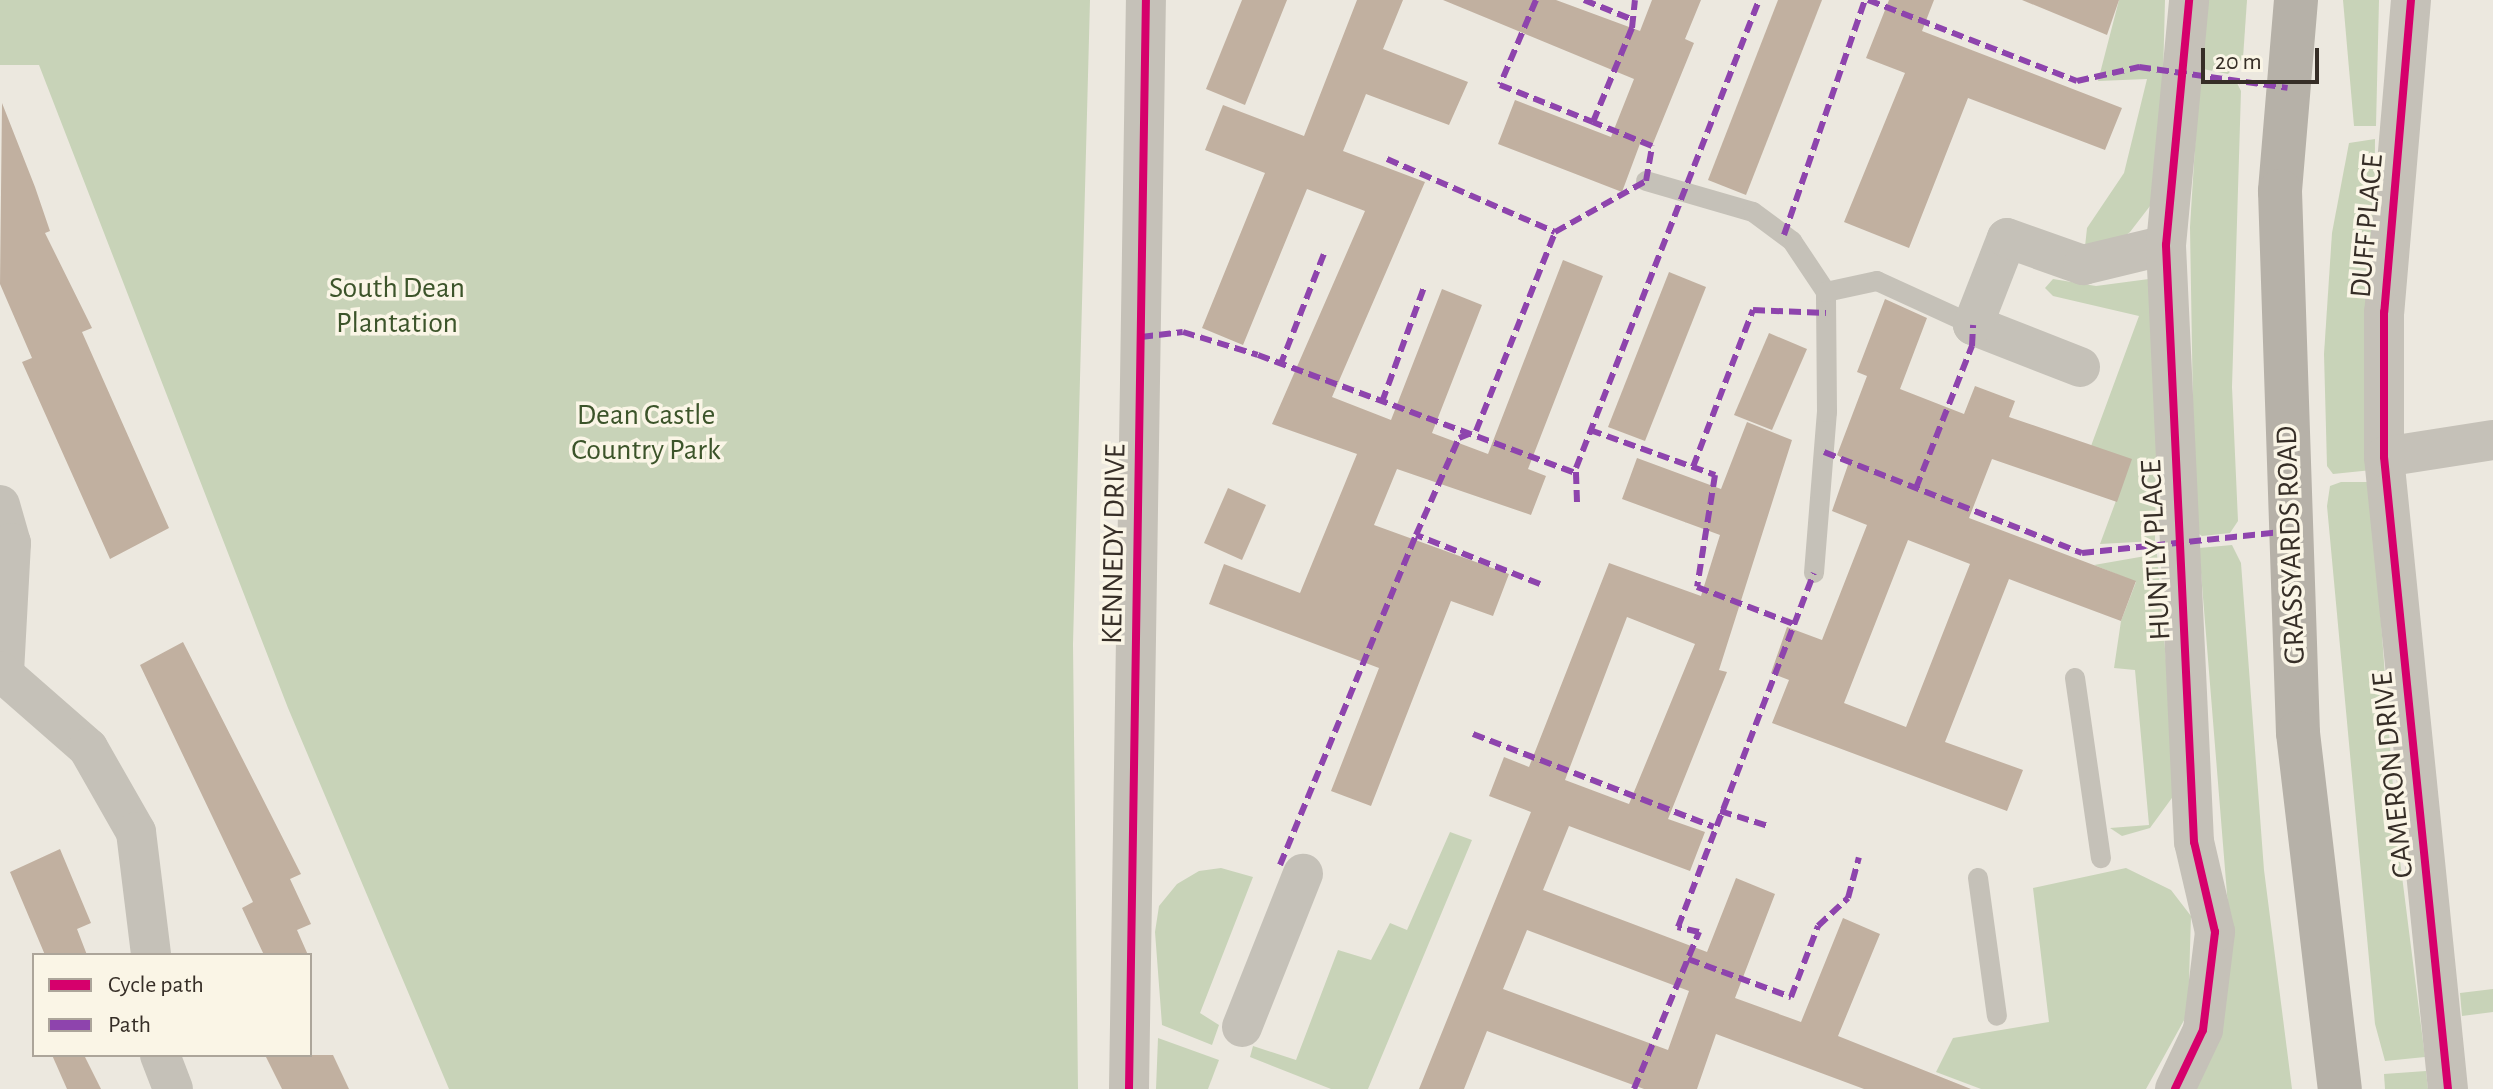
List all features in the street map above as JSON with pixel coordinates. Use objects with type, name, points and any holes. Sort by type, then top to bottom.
[{"type":"main road","name":"GRASSYARDS ROAD","points":[[2296,0],[2280,191],[2298,733],[2340,1089]]},
{"type":"street","name":"KENNEDY DRIVE","points":[[1129,1089],[1146,0]]},
{"type":"street","name":"HUNTLY PLACE","points":[[2175,1089],[2203,1030],[2215,932],[2194,842],[2166,245],[2189,0]]},
{"type":"street","name":"DUFF PLACE","points":[[2384,457],[2384,312],[2411,0]]},
{"type":"street","points":[[2080,367],[1973,325],[2007,238],[2083,265],[2166,245]]},
{"type":"street","points":[[2384,457],[2493,440]]},
{"type":"street","name":"CAMERON DRIVE","points":[[2384,457],[2448,1089]]},
{"type":"street","points":[[0,505],[11,543],[2,671],[88,748],[136,832],[151,953]]},
{"type":"street","points":[[1242,1027],[1303,874]]},
{"type":"street","points":[[161,1057],[173,1089]]},
{"type":"lane","points":[[1646,181],[1753,212],[1792,241],[1826,292],[1827,412],[1814,573]]},
{"type":"lane","points":[[1826,292],[1877,281],[1973,325]]},
{"type":"lane","points":[[2075,678],[2101,858]]},
{"type":"lane","points":[[1978,878],[1997,1016]]},
{"type":"green space","name":"Dean Castle Country Park","points":[[0,0],[1090,0],[1073,644],[1078,1089],[449,1089],[288,708],[39,65],[0,65]]},
{"type":"green space","points":[[2119,0],[2165,0],[2160,193],[2130,232],[2098,256],[2084,256],[2087,228],[2124,173],[2147,79],[2098,81]]},
{"type":"green space","points":[[2204,0],[2247,0],[2243,58],[2228,74],[2198,68]]},
{"type":"green space","points":[[2343,0],[2379,0],[2376,126],[2354,126]]},
{"type":"green space","points":[[2199,82],[2237,83],[2241,91],[2232,387],[2238,521],[2230,533],[2202,536],[2195,531],[2190,227]]},
{"type":"green space","points":[[2375,139],[2372,470],[2333,474],[2327,466],[2324,354],[2332,233],[2349,143]]},
{"type":"green space","points":[[2053,279],[2096,286],[2149,279],[2158,358],[2155,541],[2100,544],[2131,460],[2091,446],[2139,316],[2053,296],[2045,288]]},
{"type":"green space","points":[[2341,482],[2371,482],[2396,829],[2425,1057],[2385,1061],[2375,1024],[2327,506],[2330,486]]},
{"type":"green space","points":[[2232,545],[2241,563],[2264,870],[2292,1089],[2189,1089],[2230,931],[2199,548]]},
{"type":"green space","points":[[2157,554],[2177,791],[2150,828],[2122,836],[2110,828],[2149,825],[2135,670],[2114,668],[2121,621],[2136,582],[2094,565]]},
{"type":"green space","points":[[1450,832],[1472,840],[1368,1089],[1331,1089],[1250,1057],[1253,1046],[1296,1060],[1338,950],[1371,960],[1390,923],[1407,930]]},
{"type":"green space","points":[[1221,868],[1253,877],[1200,1013],[1219,1025],[1212,1045],[1162,1025],[1155,932],[1159,906],[1177,884],[1199,871]]},
{"type":"green space","points":[[2126,868],[2171,890],[2191,916],[2188,1013],[2146,1089],[1981,1089],[1936,1072],[1953,1038],[2049,1022],[2033,888]]},
{"type":"green space","points":[[2493,989],[2493,1012],[2462,1016],[2460,993]]},
{"type":"green space","points":[[1158,1038],[1219,1060],[1208,1089],[1156,1089]]},
{"type":"green space","points":[[2426,1071],[2428,1089],[2385,1089],[2384,1074]]},
{"type":"building","points":[[1242,0],[1287,0],[1245,105],[1206,89]]},
{"type":"building","points":[[1357,0],[1403,0],[1383,49],[1468,82],[1449,125],[1366,94],[1343,151],[1425,182],[1332,397],[1391,420],[1442,289],[1482,305],[1432,433],[1488,454],[1563,260],[1603,276],[1528,469],[1546,476],[1531,515],[1397,469],[1374,525],[1509,574],[1493,616],[1451,601],[1371,806],[1331,791],[1379,668],[1209,604],[1224,564],[1300,593],[1357,454],[1272,424],[1365,211],[1307,189],[1243,345],[1202,328],[1265,173],[1205,150],[1223,105],[1304,136]]},
{"type":"building","points":[[1443,0],[1556,0],[1640,31],[1652,0],[1701,0],[1685,39],[1694,43],[1652,146],[1641,141],[1622,192],[1498,144],[1515,100],[1611,137],[1634,79]]},
{"type":"building","points":[[1778,0],[1822,0],[1746,195],[1708,180]]},
{"type":"building","points":[[1889,0],[1934,0],[1922,31],[2122,108],[2105,150],[1968,98],[1909,248],[1844,222],[1905,73],[1866,58]]},
{"type":"building","points":[[2022,0],[2119,0],[2107,35]]},
{"type":"building","points":[[2,103],[50,231],[45,233],[92,328],[82,332],[169,528],[110,559],[22,362],[32,358],[0,284]]},
{"type":"building","points":[[1669,272],[1706,287],[1645,441],[1608,427]]},
{"type":"building","points":[[1885,299],[1927,318],[1900,389],[1964,414],[1975,386],[2015,401],[2009,417],[2132,459],[2117,502],[1992,459],[1969,518],[2136,581],[2121,621],[2009,579],[1945,742],[2023,770],[2007,811],[1772,723],[1789,680],[1771,673],[1787,627],[1822,640],[1867,525],[1832,511],[1849,462],[1837,455],[1867,376],[1857,372]],"holes":[[[1908,540],[1970,564],[1906,727],[1844,703]]]},
{"type":"building","points":[[1769,333],[1807,349],[1772,430],[1734,415]]},
{"type":"building","points":[[1747,422],[1792,440],[1719,670],[1727,672],[1668,819],[1705,832],[1690,871],[1569,826],[1543,890],[1707,952],[1736,878],[1775,894],[1735,998],[1801,1022],[1843,918],[1880,934],[1838,1036],[1971,1089],[1864,1089],[1716,1034],[1697,1089],[1644,1089],[1487,1031],[1464,1089],[1419,1089],[1531,812],[1489,796],[1504,757],[1529,767],[1609,563],[1701,596],[1720,535],[1622,499],[1637,458],[1721,489]],"holes":[[[1627,617],[1695,644],[1629,804],[1565,780]],[[1527,930],[1689,991],[1668,1050],[1503,989]]]},
{"type":"building","points":[[1228,488],[1266,505],[1242,560],[1204,543]]},
{"type":"building","points":[[183,642],[301,874],[290,879],[311,924],[297,930],[307,953],[263,953],[242,908],[253,902],[140,665]]},
{"type":"building","points":[[60,849],[91,923],[77,929],[86,953],[44,953],[10,872]]},
{"type":"building","points":[[333,1055],[349,1089],[282,1089],[266,1057]]},
{"type":"building","points":[[53,1057],[85,1057],[101,1089],[67,1089]]},
{"type":"marked path","points":[[1536,0],[1500,85],[1593,122]]},
{"type":"marked path","points":[[1584,0],[1631,19]]},
{"type":"marked path","points":[[1387,159],[1555,232],[1646,181],[1652,146],[1593,122],[1632,28],[1635,0]]},
{"type":"marked path","points":[[1577,502],[1576,468],[1759,0]]},
{"type":"marked path","points":[[1784,235],[1865,0]]},
{"type":"marked path","points":[[1868,0],[2077,81],[2139,67],[2288,88]]},
{"type":"marked path","points":[[1540,584],[1416,535],[1459,438],[1476,431],[1555,232]]},
{"type":"marked path","points":[[1280,366],[1324,254]]},
{"type":"marked path","points":[[1382,402],[1424,287]]},
{"type":"marked path","points":[[1693,467],[1753,310],[1826,313]]},
{"type":"marked path","points":[[1916,488],[1972,346],[1973,325]]},
{"type":"marked path","points":[[1141,337],[1183,332],[1258,355],[1576,473]]},
{"type":"marked path","points":[[1590,430],[1715,475],[1697,587],[1794,624]]},
{"type":"marked path","points":[[1824,452],[2082,553],[2291,531]]},
{"type":"marked path","points":[[1280,865],[1416,535]]},
{"type":"marked path","points":[[1634,1089],[1699,932],[1678,927],[1814,573]]},
{"type":"marked path","points":[[1473,734],[1714,827]]},
{"type":"marked path","points":[[1720,811],[1768,826]]},
{"type":"marked path","points":[[1688,959],[1791,997],[1818,926],[1848,898],[1859,857]]},
{"type":"cycle path","points":[[1129,1089],[1146,0]]},
{"type":"cycle path","points":[[2175,1089],[2203,1030],[2215,932],[2194,842],[2166,245],[2189,0]]},
{"type":"cycle path","points":[[2411,0],[2384,312],[2384,457],[2448,1089]]},
{"type":"park label","name":"South Dean Plantation","points":[[397,305]]}]
